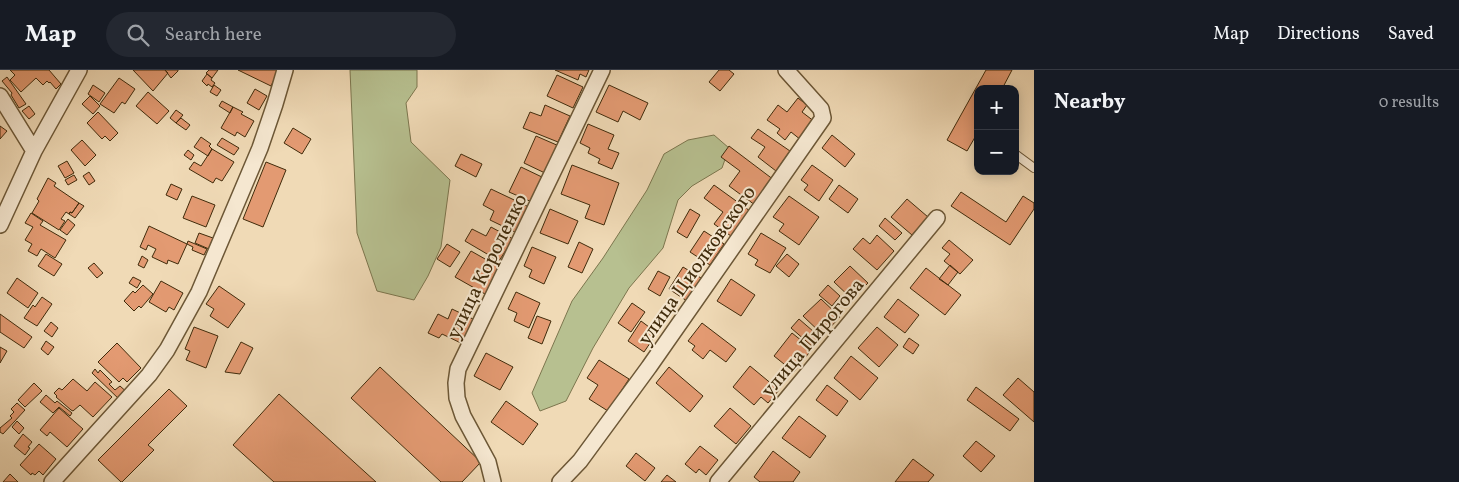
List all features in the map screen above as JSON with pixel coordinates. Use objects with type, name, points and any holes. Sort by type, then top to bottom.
[{"type":"street","points":[[0,225],[34,151],[79,70]]},
{"type":"street","points":[[52,482],[149,375],[167,350],[199,292],[260,148],[285,70]]},
{"type":"street","name":"улица Короленко","points":[[492,482],[488,462],[463,416],[457,398],[456,383],[458,369],[602,70]]},
{"type":"street","name":"улица Циолковского","points":[[560,482],[580,461],[650,367],[823,118],[821,109],[786,70]]},
{"type":"street","points":[[0,96],[34,151]]},
{"type":"street","name":"улица Пирогова","points":[[718,482],[937,218]]},
{"type":"lane","points":[[1019,157],[1034,168]]},
{"type":"green space","points":[[350,70],[417,70],[417,87],[406,103],[411,142],[450,180],[441,247],[428,276],[414,300],[377,291],[357,233]]},
{"type":"green space","points":[[714,135],[729,148],[722,168],[692,186],[678,200],[663,248],[629,288],[593,348],[566,401],[540,411],[532,393],[572,301],[603,258],[647,190],[664,154],[688,140]]},
{"type":"building","points":[[10,70],[49,70],[61,84],[56,89],[50,82],[47,81],[43,85],[36,78],[21,92],[10,80],[15,75]]},
{"type":"building","points":[[133,70],[165,70],[168,73],[153,91]]},
{"type":"building","points":[[165,70],[178,70],[178,71],[171,78]]},
{"type":"building","points":[[209,70],[218,70],[212,78],[206,73]]},
{"type":"building","points":[[238,70],[279,70],[271,86]]},
{"type":"building","points":[[555,70],[589,70],[586,77],[580,74],[578,80]]},
{"type":"building","points":[[719,70],[729,70],[734,74],[720,91],[709,82]]},
{"type":"building","points":[[986,70],[1012,70],[1004,85],[978,85]]},
{"type":"building","points":[[207,74],[215,83],[212,87],[208,84],[207,86],[202,81]]},
{"type":"building","points":[[557,75],[583,87],[573,108],[547,96]]},
{"type":"building","points":[[7,77],[26,104],[19,108],[11,95],[12,93],[2,81]]},
{"type":"building","points":[[119,78],[135,89],[125,104],[122,102],[114,113],[100,104]]},
{"type":"building","points":[[93,85],[105,93],[99,102],[88,94]]},
{"type":"building","points":[[214,85],[221,90],[217,96],[210,92]]},
{"type":"building","points":[[609,85],[648,103],[640,120],[623,111],[618,122],[596,112]]},
{"type":"building","points":[[255,89],[267,96],[259,110],[247,103]]},
{"type":"building","points":[[148,92],[169,111],[157,124],[136,106]]},
{"type":"building","points":[[974,92],[974,139],[967,151],[947,140]]},
{"type":"building","points":[[90,96],[100,106],[93,114],[82,104]]},
{"type":"building","points":[[798,98],[807,105],[802,112],[815,122],[801,140],[791,132],[785,140],[777,133],[780,129],[767,120],[778,105],[787,112]]},
{"type":"building","points":[[222,101],[233,107],[230,113],[219,106]]},
{"type":"building","points":[[545,105],[570,116],[558,142],[523,128],[530,112],[541,116]]},
{"type":"building","points":[[29,106],[35,114],[29,119],[22,111]]},
{"type":"building","points":[[233,107],[254,121],[245,137],[237,132],[235,136],[221,128]]},
{"type":"building","points":[[176,110],[183,115],[176,123],[170,118]]},
{"type":"building","points":[[98,112],[118,133],[110,141],[105,136],[102,139],[87,123]]},
{"type":"building","points":[[181,118],[190,125],[186,130],[176,123]]},
{"type":"building","points":[[588,124],[614,135],[608,149],[619,153],[612,169],[598,163],[600,159],[588,153],[590,148],[580,143]]},
{"type":"building","points":[[0,126],[7,131],[0,139]]},
{"type":"building","points":[[293,128],[311,139],[302,154],[284,143]]},
{"type":"building","points":[[758,129],[790,151],[776,171],[758,157],[765,147],[751,138]]},
{"type":"building","points":[[832,135],[855,154],[845,167],[822,148]]},
{"type":"building","points":[[536,136],[559,146],[547,174],[524,163]]},
{"type":"building","points":[[201,137],[211,144],[209,146],[212,149],[208,156],[194,147]]},
{"type":"building","points":[[222,138],[239,148],[234,155],[217,145]]},
{"type":"building","points":[[82,140],[96,155],[85,166],[71,150]]},
{"type":"building","points":[[729,146],[774,180],[755,205],[729,186],[740,171],[721,157]]},
{"type":"building","points":[[212,149],[234,162],[222,181],[216,178],[213,183],[189,169],[194,162],[201,166]]},
{"type":"building","points":[[188,150],[194,155],[191,160],[184,155]]},
{"type":"building","points":[[461,154],[482,164],[476,177],[455,166]]},
{"type":"building","points":[[67,161],[74,173],[65,178],[58,166]]},
{"type":"building","points":[[266,162],[286,170],[263,227],[243,219]]},
{"type":"building","points":[[572,165],[619,183],[604,225],[585,218],[590,205],[561,194]]},
{"type":"building","points":[[812,165],[833,180],[819,201],[804,190],[808,185],[801,180]]},
{"type":"building","points":[[521,167],[544,178],[532,202],[509,192]]},
{"type":"building","points":[[89,172],[95,181],[89,185],[83,176]]},
{"type":"building","points":[[74,175],[77,180],[68,185],[65,180]]},
{"type":"building","points":[[48,178],[56,183],[54,186],[79,203],[72,213],[66,212],[61,219],[65,221],[59,230],[32,213]]},
{"type":"building","points":[[171,184],[182,189],[177,200],[166,195]]},
{"type":"building","points":[[714,185],[750,211],[731,236],[714,224],[723,212],[704,198]]},
{"type":"building","points":[[839,185],[858,199],[848,213],[829,199]]},
{"type":"building","points":[[491,189],[529,207],[517,233],[490,220],[494,211],[483,205]]},
{"type":"building","points":[[961,192],[1006,222],[1023,196],[1034,203],[1034,209],[1010,245],[951,206]]},
{"type":"building","points":[[192,196],[215,205],[206,227],[183,218]]},
{"type":"building","points":[[789,196],[819,217],[799,245],[779,231],[784,224],[773,217]]},
{"type":"building","points":[[907,199],[928,217],[912,235],[891,217]]},
{"type":"building","points":[[79,203],[84,206],[75,218],[69,214],[70,212],[72,213]]},
{"type":"building","points":[[550,209],[578,221],[568,244],[540,233]]},
{"type":"building","points":[[690,209],[700,215],[687,238],[677,232]]},
{"type":"building","points":[[31,213],[43,221],[40,225],[66,240],[55,258],[41,249],[37,256],[28,251],[32,244],[25,240],[33,227],[25,223]]},
{"type":"building","points":[[885,218],[902,233],[895,240],[879,226]]},
{"type":"building","points":[[68,219],[75,225],[67,235],[60,230]]},
{"type":"building","points":[[149,226],[187,244],[178,264],[168,260],[167,264],[152,257],[156,249],[148,245],[146,250],[140,247]]},
{"type":"building","points":[[491,227],[513,239],[499,261],[465,241],[472,229],[486,236]]},
{"type":"building","points":[[704,231],[724,244],[710,265],[690,252]]},
{"type":"building","points":[[199,233],[213,238],[209,249],[195,243]]},
{"type":"building","points":[[761,233],[786,248],[770,273],[755,265],[758,260],[748,254]]},
{"type":"building","points":[[877,235],[894,251],[877,270],[853,249],[863,238],[870,244]]},
{"type":"building","points":[[949,240],[973,260],[960,274],[944,261],[950,254],[942,248]]},
{"type":"building","points":[[188,241],[207,249],[204,255],[192,250],[193,247],[187,244]]},
{"type":"building","points":[[579,242],[593,249],[582,273],[568,267]]},
{"type":"building","points":[[447,244],[460,252],[450,267],[437,259]]},
{"type":"building","points":[[532,247],[556,257],[544,284],[529,277],[532,270],[524,266]]},
{"type":"building","points":[[471,251],[501,268],[485,294],[455,277]]},
{"type":"building","points":[[46,254],[62,264],[54,276],[38,266]]},
{"type":"building","points":[[787,254],[799,264],[789,277],[776,266]]},
{"type":"building","points":[[142,256],[148,260],[144,268],[138,265]]},
{"type":"building","points":[[94,263],[103,273],[97,278],[88,268]]},
{"type":"building","points":[[950,265],[958,272],[948,285],[939,279]]},
{"type":"building","points":[[850,266],[868,283],[852,299],[834,282]]},
{"type":"building","points":[[683,267],[701,278],[687,301],[669,289]]},
{"type":"building","points":[[926,268],[961,295],[945,315],[910,288]]},
{"type":"building","points":[[658,271],[670,277],[660,296],[648,289]]},
{"type":"building","points":[[133,277],[141,281],[137,288],[129,283]]},
{"type":"building","points":[[17,278],[38,293],[28,308],[7,293]]},
{"type":"building","points":[[731,279],[755,295],[741,316],[717,301]]},
{"type":"building","points":[[161,281],[183,293],[174,310],[169,307],[166,312],[149,302]]},
{"type":"building","points":[[143,285],[153,294],[141,308],[139,306],[134,311],[124,301],[133,291],[135,293]]},
{"type":"building","points":[[828,285],[840,296],[832,306],[819,295]]},
{"type":"building","points":[[219,286],[245,304],[228,328],[210,316],[214,309],[206,304]]},
{"type":"building","points":[[516,292],[540,303],[529,328],[514,321],[517,313],[508,309]]},
{"type":"building","points":[[42,297],[52,304],[37,326],[24,318],[33,305],[35,307]]},
{"type":"building","points":[[821,299],[840,317],[823,335],[803,316]]},
{"type":"building","points":[[898,299],[919,315],[905,333],[884,317]]},
{"type":"building","points":[[632,303],[645,312],[631,332],[618,323]]},
{"type":"building","points":[[452,309],[475,320],[463,344],[442,334],[439,338],[428,333],[438,314],[448,319]]},
{"type":"building","points":[[0,314],[32,337],[24,348],[0,332]]},
{"type":"building","points":[[537,316],[551,321],[542,344],[528,338]]},
{"type":"building","points":[[799,319],[821,338],[813,347],[791,328]]},
{"type":"building","points":[[641,321],[657,333],[644,352],[628,341]]},
{"type":"building","points":[[51,322],[58,328],[52,337],[44,331]]},
{"type":"building","points":[[702,323],[736,349],[726,362],[710,350],[703,359],[692,350],[695,346],[688,341]]},
{"type":"building","points":[[194,327],[218,336],[206,368],[186,360],[190,351],[185,349]]},
{"type":"building","points":[[877,327],[898,345],[879,367],[858,348]]},
{"type":"building","points":[[792,333],[812,349],[794,372],[774,356]]},
{"type":"building","points":[[909,338],[919,345],[913,354],[903,347]]},
{"type":"building","points":[[46,341],[54,347],[48,355],[41,349]]},
{"type":"building","points":[[241,342],[253,348],[240,374],[225,372]]},
{"type":"building","points":[[117,343],[141,368],[127,382],[123,378],[119,382],[98,362]]},
{"type":"building","points":[[0,347],[7,351],[0,363]]},
{"type":"building","points":[[486,353],[513,367],[500,390],[474,376]]},
{"type":"building","points":[[851,356],[878,378],[860,400],[834,378]]},
{"type":"building","points":[[599,360],[629,379],[608,411],[589,399],[598,385],[587,378]]},
{"type":"building","points":[[750,366],[779,390],[768,403],[761,397],[754,405],[733,387]]},
{"type":"building","points":[[380,367],[481,462],[462,482],[441,482],[351,398]]},
{"type":"building","points":[[669,367],[703,396],[690,412],[656,383]]},
{"type":"building","points":[[95,369],[98,373],[100,370],[112,382],[109,384],[115,390],[120,386],[129,394],[122,402],[92,373]]},
{"type":"building","points":[[1018,378],[1034,392],[1034,422],[1003,395]]},
{"type":"building","points":[[73,379],[87,391],[95,382],[112,397],[93,417],[80,405],[73,411],[56,397],[54,393],[59,388],[62,390]]},
{"type":"building","points":[[34,383],[42,391],[25,407],[18,400]]},
{"type":"building","points":[[827,385],[848,401],[837,416],[816,400]]},
{"type":"building","points":[[976,387],[1019,419],[1010,431],[967,400]]},
{"type":"building","points":[[169,389],[187,406],[148,445],[154,450],[121,482],[98,460]]},
{"type":"building","points":[[279,394],[376,482],[274,482],[233,445]]},
{"type":"building","points":[[46,395],[72,413],[70,416],[59,407],[53,413],[40,402]]},
{"type":"building","points":[[506,401],[538,424],[523,445],[491,422]]},
{"type":"building","points":[[17,403],[25,410],[3,434],[0,432],[0,428],[12,418],[10,416],[14,412],[11,409]]},
{"type":"building","points":[[59,408],[83,429],[67,447],[50,432],[47,436],[40,430]]},
{"type":"building","points":[[730,408],[751,426],[736,444],[714,426]]},
{"type":"building","points":[[799,416],[826,436],[810,458],[782,438]]},
{"type":"building","points":[[17,421],[24,428],[19,434],[12,427]]},
{"type":"building","points":[[23,434],[32,442],[25,455],[14,446]]},
{"type":"building","points":[[976,441],[995,456],[981,472],[963,456]]},
{"type":"building","points":[[39,444],[56,459],[43,475],[39,471],[35,475],[32,473],[31,475],[20,465]]},
{"type":"building","points":[[700,446],[718,460],[706,475],[699,469],[696,473],[685,464]]},
{"type":"building","points":[[773,451],[800,472],[793,482],[760,482],[754,477]]},
{"type":"building","points":[[636,453],[655,468],[645,481],[626,466]]},
{"type":"building","points":[[913,459],[934,475],[928,482],[895,482]]},
{"type":"building","points":[[10,474],[18,482],[3,482]]},
{"type":"building","points":[[667,475],[676,482],[661,482]]}]
